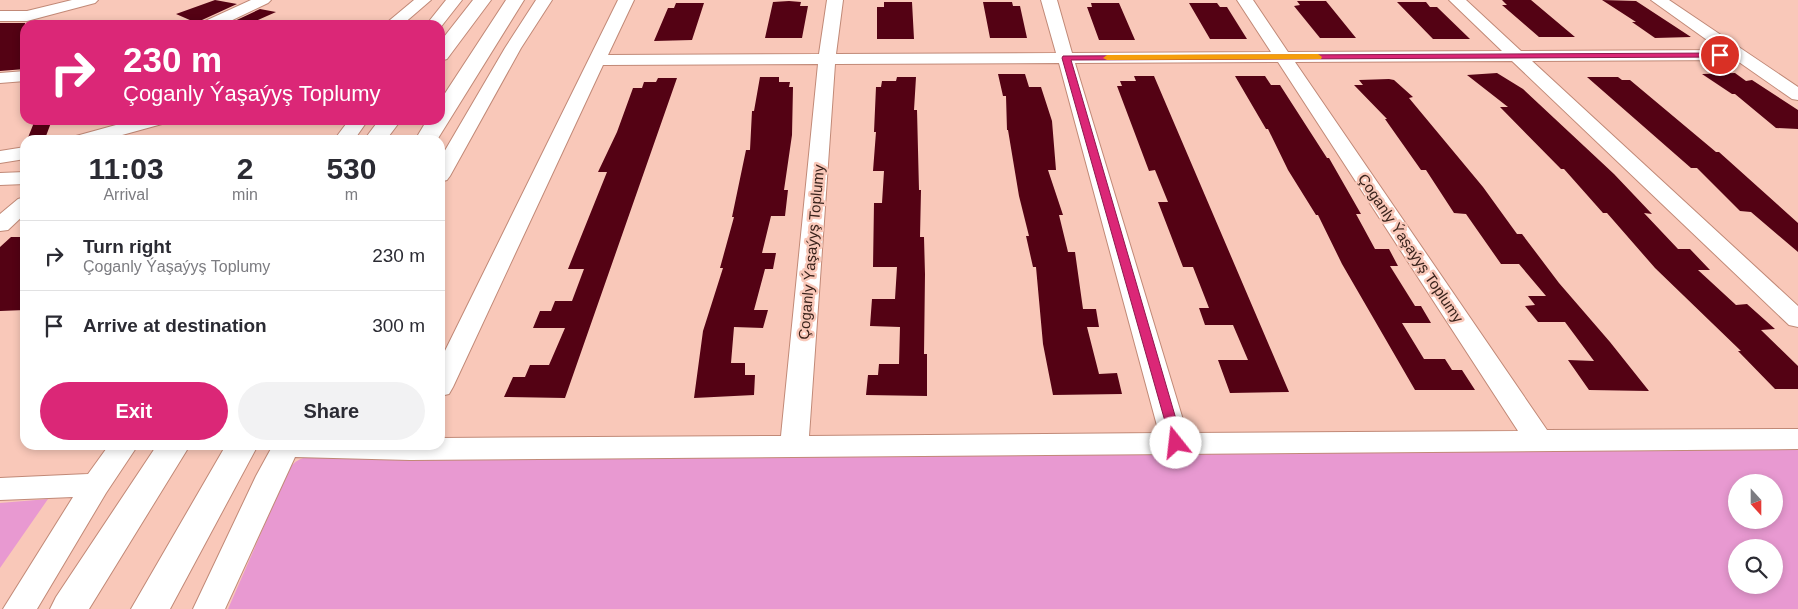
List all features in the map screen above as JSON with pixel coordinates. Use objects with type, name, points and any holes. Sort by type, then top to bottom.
[{"type":"main road","points":[[445,48],[482,0]]},
{"type":"main road","points":[[445,110],[515,0]]},
{"type":"main road","points":[[69,609],[171,450]]},
{"type":"main road","points":[[150,609],[239,450]]},
{"type":"street","points":[[0,16],[27,16],[90,0]]},
{"type":"street","points":[[220,20],[263,0]]},
{"type":"street","points":[[398,20],[422,0]]},
{"type":"street","points":[[438,20],[454,0]]},
{"type":"street","points":[[445,167],[513,48],[544,0]]},
{"type":"street","points":[[445,377],[626,0]]},
{"type":"street","name":"Çoganly Ýaşaýyş Toplumy","points":[[794,446],[827,59],[835,0]]},
{"type":"street","points":[[1049,0],[1176,443]]},
{"type":"street","name":"Çoganly Ýaşaýyş Toplumy","points":[[1245,0],[1538,440]]},
{"type":"street","points":[[1457,0],[1798,319]]},
{"type":"street","points":[[1659,0],[1798,95]]},
{"type":"street","points":[[598,60],[1739,55]]},
{"type":"street","points":[[0,78],[20,76]]},
{"type":"street","points":[[104,135],[138,125]]},
{"type":"street","points":[[0,157],[20,154]]},
{"type":"street","points":[[0,179],[20,178]]},
{"type":"street","points":[[0,225],[20,207]]},
{"type":"street","points":[[445,447],[1798,439]]},
{"type":"street","points":[[19,609],[96,485],[120,450]]},
{"type":"street","points":[[209,609],[270,476],[285,450]]},
{"type":"street","points":[[0,489],[96,485]]},
{"type":"shaded area","points":[[1798,445],[1798,609],[228,609],[289,469],[300,459],[323,453]]},
{"type":"shaded area","points":[[48,499],[0,568],[0,503]]},
{"type":"building","points":[[215,0],[237,4],[202,20],[190,20],[176,14]]},
{"type":"building","points":[[1502,0],[1531,0],[1575,37],[1539,37],[1502,5],[1507,5]]},
{"type":"building","points":[[1602,0],[1636,1],[1691,37],[1655,38],[1632,22],[1636,22]]},
{"type":"building","points":[[1297,1],[1326,1],[1356,38],[1320,38],[1294,6],[1300,5]]},
{"type":"building","points":[[773,2],[801,2],[800,6],[808,6],[802,38],[765,38]]},
{"type":"building","points":[[884,2],[912,2],[914,39],[877,39],[877,7],[884,7]]},
{"type":"building","points":[[983,2],[1012,2],[1013,6],[1020,6],[1027,38],[990,38]]},
{"type":"building","points":[[1397,2],[1426,2],[1430,7],[1437,7],[1470,39],[1433,39]]},
{"type":"building","points":[[676,3],[704,3],[692,40],[654,41],[668,8],[674,8]]},
{"type":"building","points":[[1091,3],[1119,3],[1135,40],[1099,40],[1087,7],[1092,7]]},
{"type":"building","points":[[1189,3],[1217,3],[1220,7],[1227,7],[1247,39],[1210,39]]},
{"type":"building","points":[[260,9],[276,12],[258,20],[237,20]]},
{"type":"building","points":[[0,23],[20,23],[20,69],[0,71]]},
{"type":"building","points":[[1497,73],[1523,89],[1614,174],[1652,214],[1644,213],[1678,249],[1690,249],[1710,270],[1698,270],[1736,305],[1747,304],[1775,329],[1761,330],[1798,366],[1798,389],[1775,389],[1738,351],[1741,351],[1655,268],[1607,213],[1603,213],[1564,169],[1561,169],[1500,107],[1508,107],[1467,75]]},
{"type":"building","points":[[1735,73],[1746,81],[1752,80],[1798,110],[1798,129],[1776,128],[1735,94],[1732,94],[1702,74]]},
{"type":"building","points":[[998,74],[1025,74],[1029,87],[1041,87],[1052,121],[1056,170],[1048,170],[1063,215],[1059,215],[1068,252],[1075,252],[1083,309],[1096,309],[1099,327],[1087,327],[1099,374],[1117,373],[1122,394],[1053,395],[1043,344],[1036,267],[1033,267],[1026,236],[1029,236],[1019,196],[1007,130],[1006,96],[1003,96]]},
{"type":"building","points":[[1134,76],[1154,76],[1289,392],[1230,393],[1218,360],[1248,360],[1233,325],[1205,325],[1199,308],[1209,308],[1193,267],[1183,267],[1158,202],[1168,202],[1155,170],[1149,171],[1117,86],[1122,86],[1120,81],[1136,81]]},
{"type":"building","points":[[1235,76],[1265,76],[1271,85],[1280,85],[1327,158],[1329,158],[1361,214],[1356,214],[1375,249],[1389,249],[1398,266],[1390,266],[1415,306],[1421,306],[1431,323],[1402,323],[1424,359],[1445,359],[1452,370],[1462,370],[1475,390],[1415,390],[1342,264],[1318,215],[1316,215],[1288,170],[1268,129],[1266,129]]},
{"type":"building","points":[[760,77],[779,77],[779,82],[790,82],[789,87],[793,87],[792,135],[784,190],[788,190],[785,216],[771,216],[762,253],[776,253],[773,269],[765,269],[754,310],[768,310],[763,328],[734,327],[731,363],[745,363],[745,375],[755,375],[754,395],[694,398],[703,331],[723,268],[720,268],[734,217],[732,217],[746,150],[750,150],[752,111],[754,111]]},
{"type":"building","points":[[897,77],[916,77],[914,110],[917,110],[919,190],[921,190],[920,237],[924,237],[924,354],[927,354],[927,396],[866,395],[868,375],[878,375],[879,364],[899,364],[900,327],[870,326],[872,299],[895,299],[897,267],[873,267],[874,203],[882,203],[884,171],[873,171],[876,132],[874,132],[876,87],[881,87],[882,81],[896,81]]},
{"type":"building","points":[[1587,77],[1618,77],[1622,80],[1630,80],[1716,152],[1719,152],[1798,223],[1798,252],[1751,212],[1740,211],[1697,168],[1691,168]]},
{"type":"building","points":[[658,78],[677,78],[565,398],[504,397],[513,377],[525,377],[530,365],[549,365],[565,328],[533,328],[540,311],[551,311],[555,301],[572,301],[584,269],[568,269],[607,172],[598,172],[617,132],[633,88],[642,88],[644,82],[656,82]]},
{"type":"building","points":[[1359,80],[1394,80],[1413,97],[1409,98],[1483,187],[1517,234],[1522,234],[1559,283],[1649,391],[1589,390],[1568,360],[1594,361],[1565,322],[1538,322],[1525,306],[1535,305],[1528,296],[1546,296],[1519,264],[1501,264],[1466,214],[1454,213],[1426,170],[1421,170],[1385,119],[1387,119],[1354,85],[1363,85]]},
{"type":"building","points":[[33,125],[50,125],[46,135],[29,135]]},
{"type":"building","points":[[11,237],[20,237],[20,310],[0,311],[0,247]]},
{"type":"slow traffic","points":[[1107,58],[1318,57]]},
{"type":"route","points":[[1176,443],[1066,58],[1720,55]]}]
